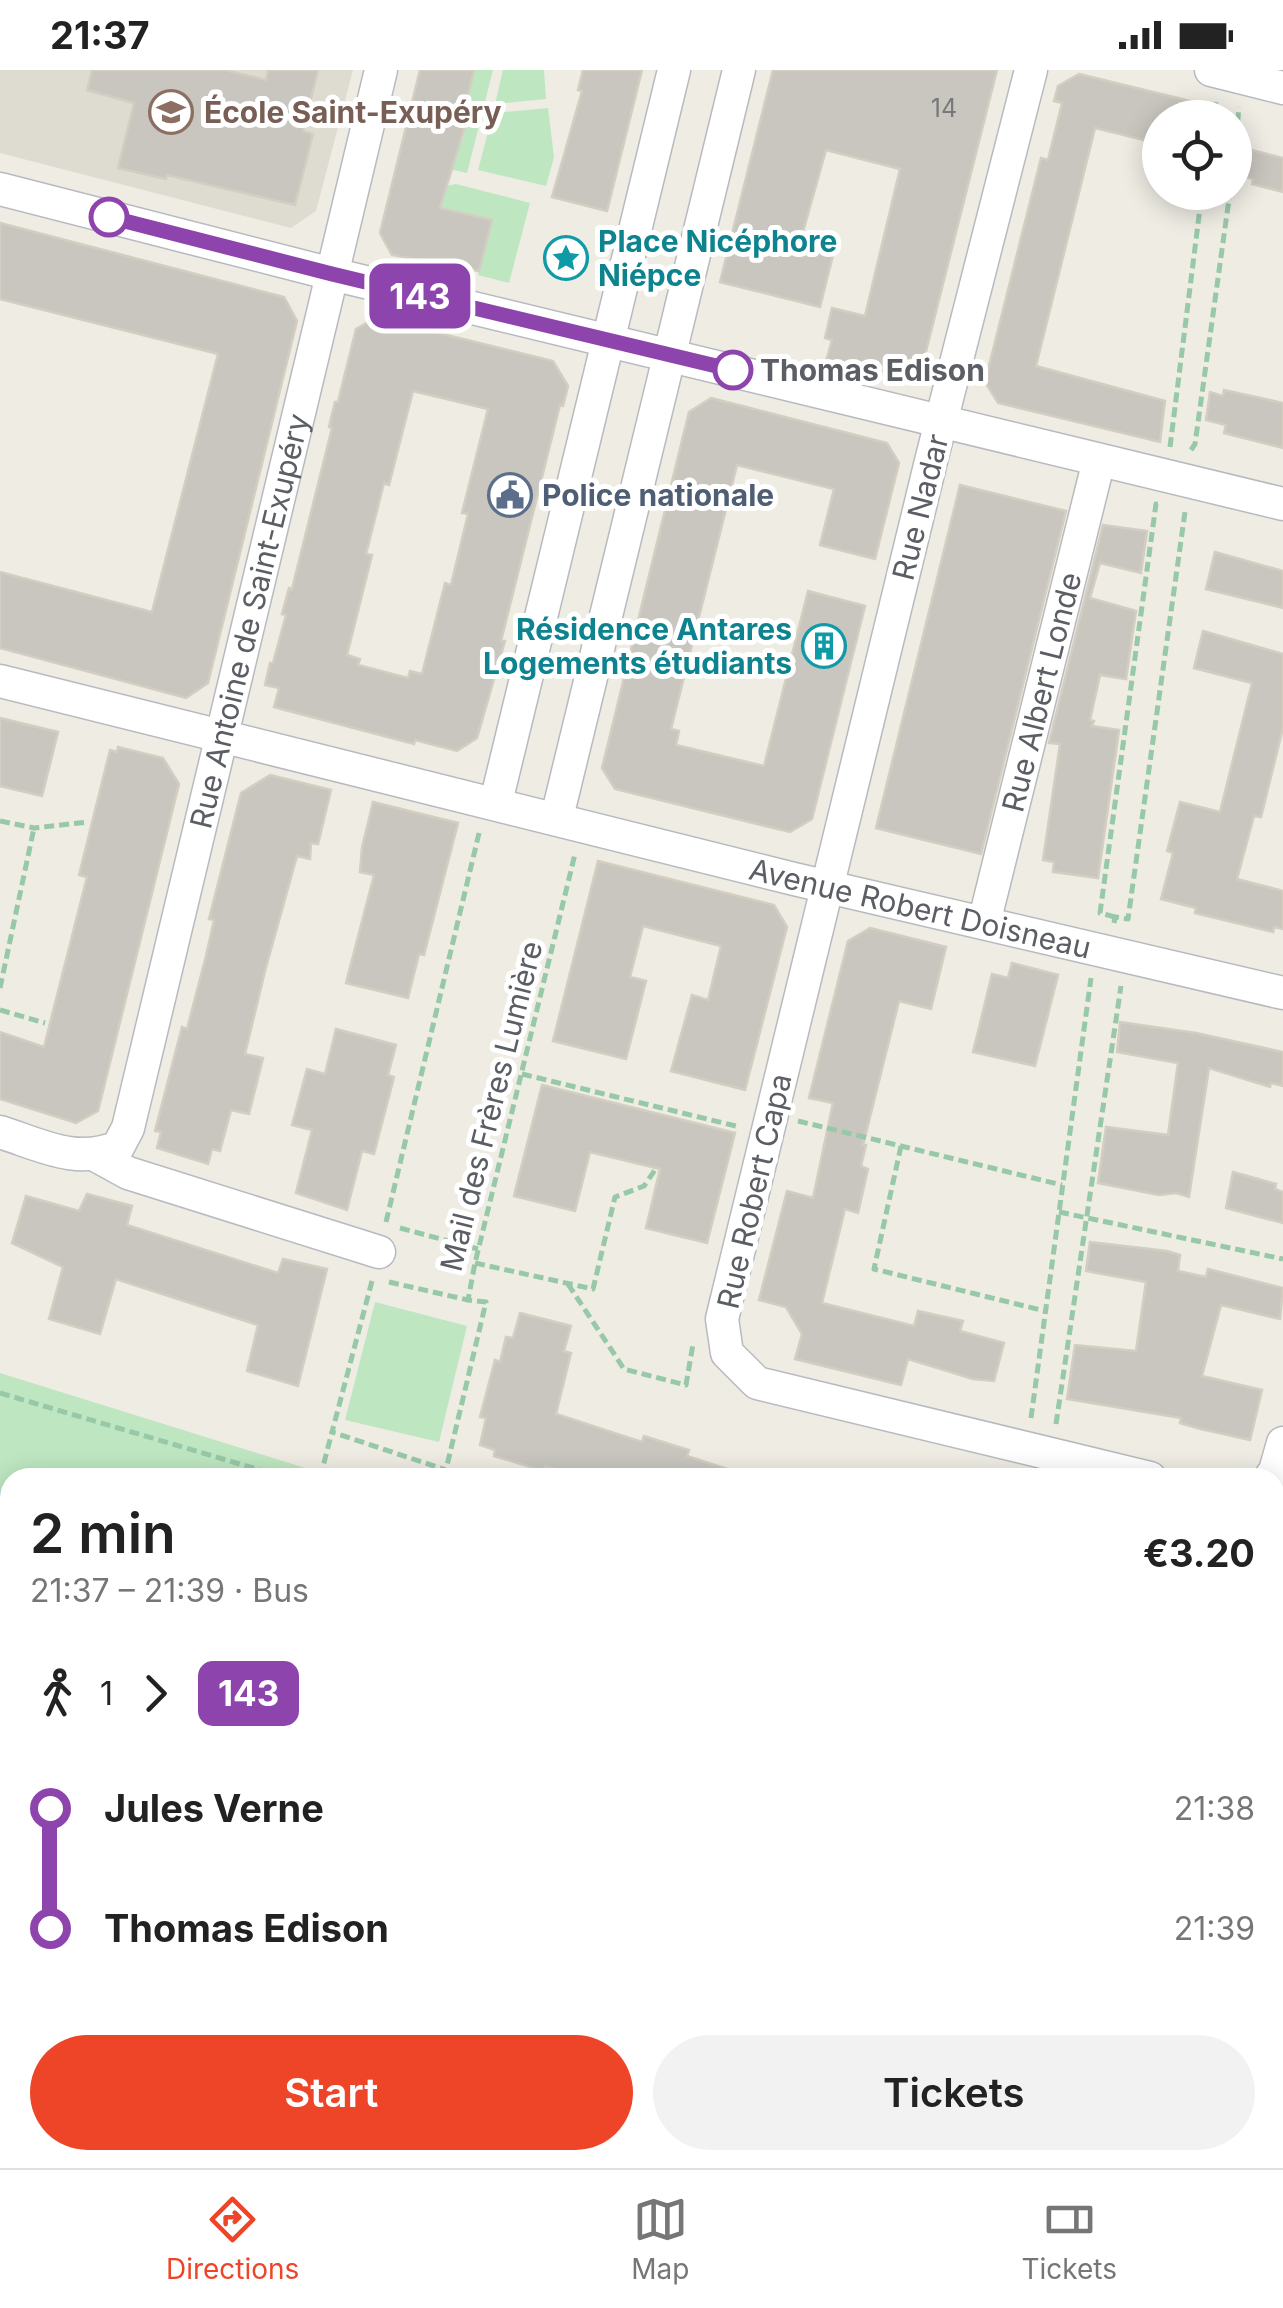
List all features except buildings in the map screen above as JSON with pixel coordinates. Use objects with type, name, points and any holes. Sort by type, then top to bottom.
[{"type":"street","name":"Rue Antoine de Saint-Exupéry","points":[[97,1156],[118,1147],[128,1128],[382,70]]},
{"type":"street","points":[[481,798],[607,341],[674,70]]},
{"type":"street","points":[[558,817],[739,70]]},
{"type":"street","name":"Rue Nadar","points":[[826,886],[1030,70]]},
{"type":"street","points":[[1221,72],[1283,88]]},
{"type":"street","points":[[0,189],[1175,482],[1283,504]]},
{"type":"street","name":"Rue Albert Londe","points":[[984,923],[1099,460]]},
{"type":"street","name":"Avenue Robert Doisneau","points":[[0,681],[984,923],[1105,966],[1283,993]]},
{"type":"street","name":"Rue Robert Capa","points":[[826,886],[722,1320],[727,1354],[757,1383],[1109,1468]]},
{"type":"street","points":[[0,1132],[76,1156],[97,1156],[128,1172],[379,1252]]},
{"type":"street","points":[[1277,1468],[1283,1443]]},
{"type":"path","points":[[1221,72],[1231,100]]},
{"type":"path","points":[[1200,210],[1168,444],[1175,482],[1185,512],[1128,919],[1100,914],[1156,504],[1175,482],[1196,444],[1228,210]]},
{"type":"path","points":[[323,1468],[482,823],[460,817],[481,798]]},
{"type":"path","points":[[0,821],[34,828],[88,822]]},
{"type":"path","points":[[0,988],[34,828]]},
{"type":"path","name":"Mail des Frères Lumière","points":[[446,1468],[486,1302],[468,1300],[474,1263],[576,846]]},
{"type":"path","points":[[1105,966],[1122,983],[1056,1425],[1030,1418],[1091,976],[1105,966],[1115,917]]},
{"type":"path","points":[[0,1010],[45,1024]]},
{"type":"path","points":[[522,1074],[769,1124],[901,1146],[1062,1185]]},
{"type":"path","points":[[901,1146],[874,1269],[1045,1311]]},
{"type":"path","points":[[474,1263],[594,1289],[616,1196],[644,1186],[655,1170]]},
{"type":"path","points":[[1058,1212],[1283,1258]]},
{"type":"path","points":[[568,1284],[624,1369],[686,1385],[698,1312],[722,1320]]},
{"type":"path","points":[[0,1393],[253,1468]]},
{"type":"path","points":[[332,1432],[429,1468]]},
{"type":"shaded area","name":"École Saint-Exupéry","points":[[0,70],[353,70],[316,211],[291,228],[0,153]]},
{"type":"green space","points":[[474,70],[493,70],[467,173],[449,169],[470,110],[465,109]]},
{"type":"green space","points":[[503,70],[544,70],[546,99],[495,104]]},
{"type":"green space","points":[[548,108],[554,157],[546,186],[478,170],[493,113]]},
{"type":"green space","points":[[456,184],[530,203],[509,283],[478,275],[491,220],[440,208],[446,186]]},
{"type":"green space","points":[[375,1302],[467,1326],[439,1442],[345,1420]]},
{"type":"green space","points":[[0,1373],[305,1468],[0,1468]]},
{"type":"bus line","name":"143","points":[[109,217],[733,370]]},
{"type":"place","name":"École Saint-Exupéry","points":[[171,112]]},
{"type":"place","name":"Place Nicéphore Niépce","points":[[566,258]]},
{"type":"place","name":"Thomas Edison","points":[[733,370]]},
{"type":"place","name":"Police nationale","points":[[510,495]]},
{"type":"place","name":"Résidence Antares Logements étudiants","points":[[824,646]]}]
